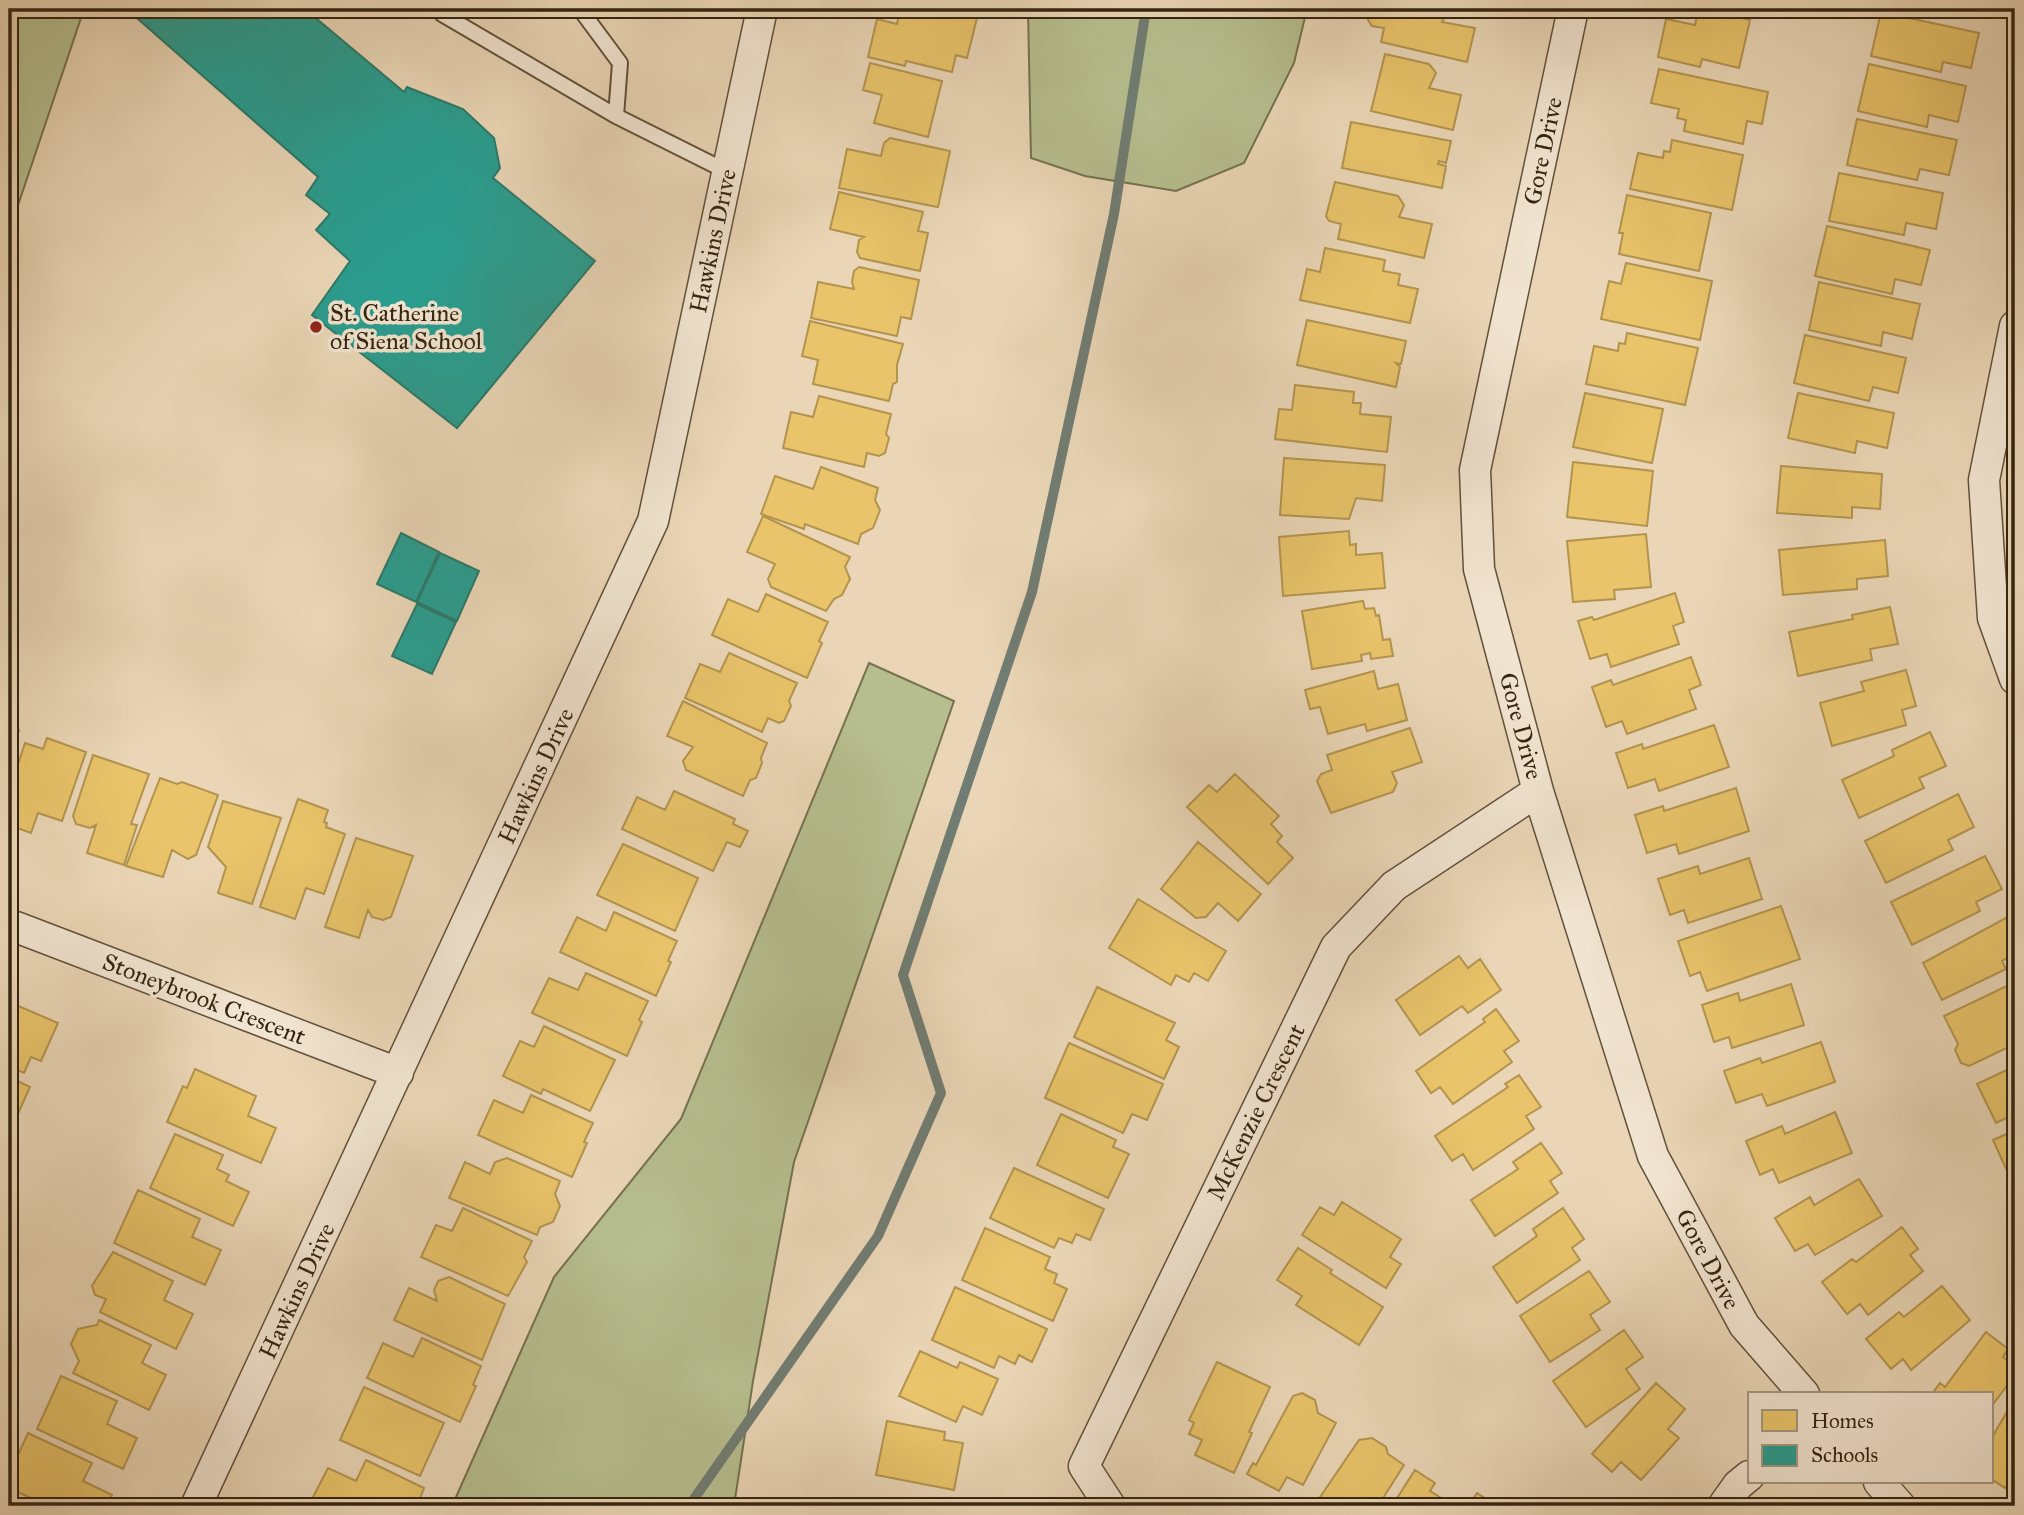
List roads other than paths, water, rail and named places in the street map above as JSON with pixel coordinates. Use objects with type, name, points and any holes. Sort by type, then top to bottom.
[{"type":"street","name":"Hawkins Drive","points":[[196,1506],[653,522],[762,9]]},
{"type":"street","name":"Gore Drive","points":[[1573,9],[1475,470],[1479,569],[1538,791],[1653,1156],[1744,1325],[1802,1392]]},
{"type":"street","points":[[2015,326],[1984,480],[1993,618],[2015,679]]},
{"type":"street","name":"McKenzie Crescent","points":[[1110,1506],[1084,1466],[1336,947],[1394,886],[1538,791]]},
{"type":"street","name":"Stoneybrook Crescent","points":[[9,927],[16,927],[398,1073]]},
{"type":"street","points":[[1723,1506],[1738,1485],[1748,1477]]},
{"type":"street","points":[[1881,1484],[1900,1506]]},
{"type":"lane","points":[[438,9],[442,14],[617,116],[727,172]]},
{"type":"lane","points":[[580,9],[620,63],[617,116]]},
{"type":"waterway","points":[[689,1506],[878,1236],[941,1093],[903,975],[1032,592],[1114,214],[1146,9]]},
{"type":"place","name":"St. Catherine of Siena School","points":[[316,327]]}]
